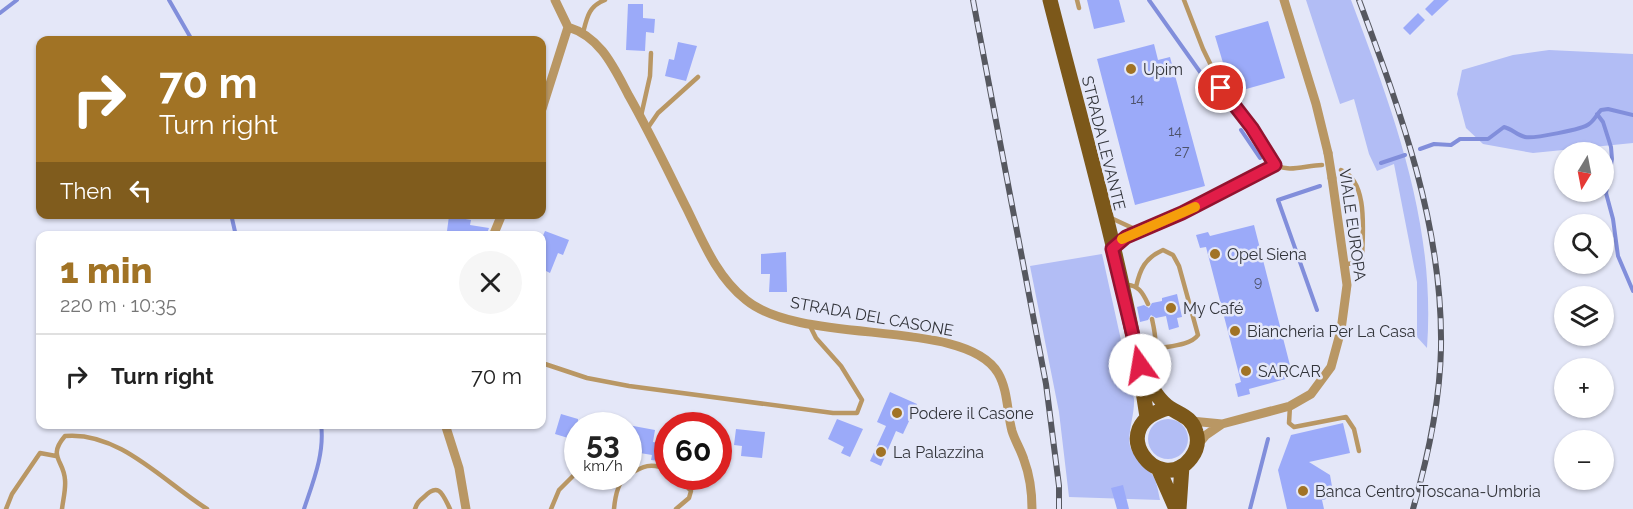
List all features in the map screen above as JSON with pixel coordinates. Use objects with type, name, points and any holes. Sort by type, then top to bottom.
[{"type":"main road","name":"STRADA LEVANTE","points":[[1050,0],[1112,249],[1129,286],[1147,417],[1139,430],[1137,444],[1147,462],[1158,468],[1178,509]]},
{"type":"main road","name":"STRADA LEVANTE","points":[[1140,365],[1150,386],[1169,408],[1182,413],[1191,421]]},
{"type":"main road","points":[[1147,417],[1169,408]]},
{"type":"main road","points":[[1158,468],[1173,469],[1182,466],[1190,459],[1196,450],[1197,438],[1191,421]]},
{"type":"main road","name":"STRADA LEVANTE","points":[[1178,509],[1182,466]]},
{"type":"street","points":[[546,96],[568,27],[555,0]]},
{"type":"street","name":"VIALE EUROPA","points":[[1191,421],[1222,424],[1290,406],[1311,394],[1331,367],[1338,345],[1345,304],[1346,264],[1328,153],[1316,104],[1284,0]]},
{"type":"street","name":"STRADA DEL CASONE","points":[[568,27],[583,33],[608,57],[714,263],[731,289],[749,303],[770,313],[808,324],[928,340],[967,349],[987,360],[998,373],[1004,386],[1011,427],[1029,478],[1032,509]]},
{"type":"street","name":"VIALE EUROPA","points":[[1196,450],[1201,440],[1222,424]]},
{"type":"street","points":[[447,429],[459,468],[466,509]]},
{"type":"lane","points":[[583,33],[592,6],[605,0]]},
{"type":"lane","points":[[1077,0],[1079,8]]},
{"type":"lane","points":[[1184,0],[1221,88],[1252,128],[1275,165]]},
{"type":"lane","points":[[640,116],[650,76],[651,53]]},
{"type":"lane","points":[[647,129],[658,113],[698,77]]},
{"type":"lane","points":[[1112,249],[1121,240],[1182,213],[1275,165],[1292,169],[1322,165]]},
{"type":"lane","points":[[1341,170],[1355,180],[1361,197],[1362,263],[1346,264]]},
{"type":"lane","points":[[1104,214],[1139,231]]},
{"type":"lane","points":[[1148,304],[1129,286],[1149,257],[1163,250],[1173,255],[1179,266],[1198,335],[1187,343],[1155,349]]},
{"type":"lane","points":[[1140,365],[1151,356],[1155,349],[1152,319]]},
{"type":"lane","points":[[546,364],[587,378],[629,386],[833,413],[857,413],[861,408],[862,400],[808,324]]},
{"type":"lane","points":[[1290,406],[1289,423],[1294,427],[1346,417],[1354,429],[1359,452]]},
{"type":"lane","points":[[62,509],[66,478],[56,456],[58,445],[66,436],[82,434],[128,453],[207,509]]},
{"type":"lane","points":[[6,509],[12,494],[40,453],[56,456]]},
{"type":"lane","points":[[551,509],[564,486]]},
{"type":"lane","points":[[415,509],[417,503],[430,490],[436,490],[442,493],[450,509]]},
{"type":"lane","points":[[614,509],[618,490]]},
{"type":"lane","points":[[676,509],[689,498],[690,490]]},
{"type":"shaded area","points":[[1306,0],[1351,0],[1382,85],[1408,170],[1418,213],[1425,257],[1428,302],[1427,348],[1417,337],[1417,282],[1394,164],[1377,171],[1369,154],[1354,99],[1340,104]]},
{"type":"shaded area","points":[[1549,50],[1633,54],[1633,143],[1614,145],[1614,142],[1554,142],[1554,151],[1533,153],[1483,144],[1466,128],[1457,94],[1462,70],[1513,55]]},
{"type":"shaded area","points":[[1102,254],[1134,399],[1130,446],[1153,476],[1160,500],[1069,497],[1059,412],[1030,266]]},
{"type":"shaded area","points":[[1168,419],[1182,425],[1188,439],[1182,453],[1168,459],[1154,453],[1148,439],[1154,425]]},
{"type":"building","points":[[1087,0],[1119,0],[1125,22],[1094,29]]},
{"type":"building","points":[[1434,0],[1449,0],[1432,16],[1425,9]]},
{"type":"building","points":[[628,4],[643,4],[643,18],[655,19],[654,33],[646,32],[645,51],[626,50]]},
{"type":"building","points":[[1418,13],[1425,20],[1410,35],[1403,28]]},
{"type":"building","points":[[1268,21],[1285,78],[1232,93],[1215,36]]},
{"type":"building","points":[[678,42],[697,46],[686,81],[665,76],[669,59],[674,60]]},
{"type":"building","points":[[1154,44],[1158,60],[1170,57],[1205,186],[1135,205],[1097,59]]},
{"type":"building","points":[[449,219],[471,220],[470,225],[489,228],[488,231],[447,231]]},
{"type":"building","points":[[1254,225],[1293,377],[1249,389],[1250,394],[1238,397],[1235,384],[1241,382],[1206,247],[1200,248],[1196,235],[1208,232],[1210,236]]},
{"type":"building","points":[[546,231],[569,240],[563,255],[558,253],[550,273],[546,271]]},
{"type":"building","points":[[786,252],[787,292],[769,292],[770,274],[761,274],[761,254]]},
{"type":"building","points":[[1177,294],[1182,317],[1177,318],[1179,327],[1169,330],[1166,316],[1156,318],[1151,315],[1148,320],[1140,322],[1137,307],[1144,305],[1149,308],[1152,303],[1162,301],[1162,298]]},
{"type":"building","name":"Podere il Casone","points":[[890,392],[917,404],[903,434],[896,431],[881,466],[870,461],[886,426],[877,422]]},
{"type":"building","points":[[561,414],[564,415],[564,437],[555,434]]},
{"type":"building","points":[[837,419],[863,429],[850,457],[841,453],[844,447],[828,439]]},
{"type":"building","points":[[1343,423],[1350,453],[1309,462],[1330,475],[1333,492],[1330,498],[1322,500],[1324,509],[1287,509],[1278,470],[1291,435]]},
{"type":"building","points":[[642,428],[654,430],[654,460],[651,460],[652,455],[642,453]]},
{"type":"building","points":[[736,429],[765,432],[762,458],[741,456],[742,446],[734,445]]},
{"type":"building","points":[[1123,485],[1129,509],[1117,509],[1111,488]]},
{"type":"waterway","points":[[0,13],[17,0]]},
{"type":"waterway","points":[[169,0],[190,36]]},
{"type":"waterway","points":[[1149,0],[1210,86]]},
{"type":"waterway","points":[[1420,149],[1434,144],[1451,145],[1460,139],[1488,139],[1504,127],[1525,137],[1558,133],[1589,124],[1601,110],[1608,109],[1633,115]]},
{"type":"waterway","points":[[1597,114],[1603,122],[1611,147],[1612,159],[1606,193],[1613,219],[1618,256],[1633,291]]},
{"type":"waterway","points":[[1241,130],[1260,158]]},
{"type":"waterway","points":[[1381,163],[1405,155]]},
{"type":"waterway","points":[[1317,310],[1278,200],[1320,186]]},
{"type":"waterway","points":[[232,219],[235,231]]},
{"type":"waterway","points":[[304,509],[320,457],[321,429]]},
{"type":"waterway","points":[[1250,509],[1268,439]]},
{"type":"railway","points":[[973,0],[1046,384],[1059,486],[1059,509]]},
{"type":"railway","points":[[1359,0],[1390,85],[1416,171],[1427,214],[1440,303],[1441,348],[1436,409],[1424,470],[1413,509]]},
{"type":"slow traffic","points":[[1122,239],[1195,207]]},
{"type":"place","name":"Upim","points":[[1131,69]]},
{"type":"place","name":"Opel Siena","points":[[1215,254]]},
{"type":"place","name":"My Café","points":[[1171,308]]},
{"type":"place","name":"Biancheria Per La Casa","points":[[1235,331]]},
{"type":"place","name":"SARCAR","points":[[1246,371]]},
{"type":"place","name":"Podere il Casone","points":[[897,413]]},
{"type":"place","name":"La Palazzina","points":[[881,452]]},
{"type":"place","name":"Banca Centro Toscana-Umbria","points":[[1303,491]]},
{"type":"route","points":[[1140,365],[1112,249],[1126,237],[1182,213],[1275,165],[1252,128],[1221,88]]}]
